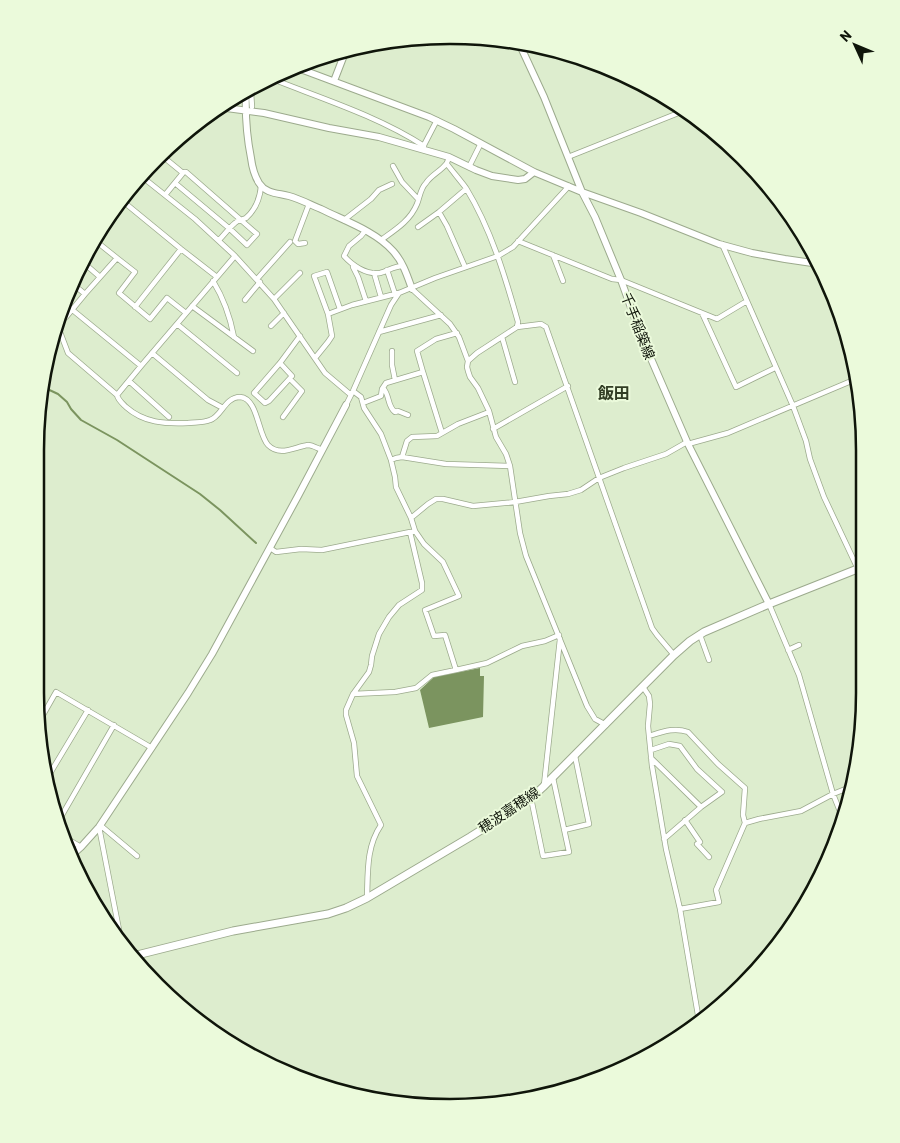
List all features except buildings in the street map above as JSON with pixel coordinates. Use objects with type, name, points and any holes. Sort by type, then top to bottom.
[{"type":"main road","name":"穂波嘉穂線","points":[[140,954],[233,931],[328,914],[367,898],[531,798],[690,641],[769,604],[856,570]]},
{"type":"street","name":"千手稲築線","points":[[523,51],[544,97],[582,192],[621,280],[642,338],[688,443],[769,604]]},
{"type":"street","points":[[334,81],[343,59]]},
{"type":"street","points":[[305,71],[437,120],[534,172],[582,192],[722,244],[752,253],[810,263]]},
{"type":"street","points":[[280,82],[357,112],[407,135],[423,147],[448,160],[492,176],[518,180],[534,172]]},
{"type":"street","points":[[251,96],[252,107]]},
{"type":"street","points":[[246,99],[248,145],[253,170],[258,183],[266,190],[309,204],[344,220],[380,240],[394,252],[403,266],[412,289],[441,315],[457,333],[468,361]]},
{"type":"street","points":[[230,109],[279,116],[423,147]]},
{"type":"street","points":[[568,157],[678,113]]},
{"type":"street","points":[[423,147],[437,120]]},
{"type":"street","points":[[469,167],[481,143]]},
{"type":"street","points":[[166,160],[183,173],[186,172],[257,234],[247,245],[175,183]]},
{"type":"street","points":[[448,160],[483,219],[498,256],[518,322],[517,327]]},
{"type":"street","points":[[380,240],[401,226],[412,214],[425,183],[448,160]]},
{"type":"street","points":[[393,166],[402,182],[418,199]]},
{"type":"street","points":[[165,195],[183,173]]},
{"type":"street","points":[[147,180],[196,219],[235,256],[274,299],[325,374],[361,397],[364,408],[381,434],[391,460],[396,488],[411,518],[422,590],[399,605],[389,618],[379,634],[369,672],[353,694],[346,710],[354,743],[357,776],[381,825],[372,842],[367,898]]},
{"type":"street","points":[[344,220],[379,190],[392,184]]},
{"type":"street","points":[[219,240],[237,221],[249,215],[257,204],[261,186]]},
{"type":"street","points":[[328,314],[366,301],[412,289],[435,278],[508,251],[568,186]]},
{"type":"street","points":[[418,227],[440,212],[466,189]]},
{"type":"street","points":[[127,204],[217,277]]},
{"type":"street","points":[[305,243],[298,244],[295,241],[309,204]]},
{"type":"street","points":[[440,212],[465,267]]},
{"type":"street","points":[[365,231],[358,240],[349,246],[344,256],[356,271],[366,301]]},
{"type":"street","points":[[518,241],[612,280],[621,280],[717,319],[747,301]]},
{"type":"street","points":[[244,300],[290,242]]},
{"type":"street","points":[[100,244],[135,272],[119,294],[150,319],[167,298],[186,313]]},
{"type":"street","points":[[722,244],[793,406],[824,497],[856,558]]},
{"type":"street","points":[[135,307],[181,249]]},
{"type":"street","points":[[553,255],[563,281]]},
{"type":"street","points":[[117,395],[235,256]]},
{"type":"street","points":[[67,315],[117,258]]},
{"type":"street","points":[[351,264],[374,273],[396,266],[403,266]]},
{"type":"street","points":[[88,266],[100,276]]},
{"type":"street","points":[[387,270],[397,294]]},
{"type":"street","points":[[315,358],[332,336],[328,314],[314,276],[327,272],[340,309]]},
{"type":"street","points":[[274,299],[300,273]]},
{"type":"street","points":[[374,273],[381,297]]},
{"type":"street","points":[[213,282],[222,295],[228,310],[234,337]]},
{"type":"street","points":[[78,288],[84,294]]},
{"type":"street","points":[[76,851],[100,826],[212,654],[346,405],[397,294]]},
{"type":"street","points":[[192,306],[253,351]]},
{"type":"street","points":[[70,308],[141,366]]},
{"type":"street","points":[[271,326],[284,313]]},
{"type":"street","points":[[702,313],[736,387],[775,368]]},
{"type":"street","points":[[379,332],[441,315]]},
{"type":"street","points":[[177,324],[237,373]]},
{"type":"street","points":[[606,725],[595,719],[590,712],[526,556],[520,533],[510,466],[493,429],[489,412],[466,366],[468,361],[477,353],[517,327],[544,324],[546,327],[652,628],[674,655]]},
{"type":"street","points":[[442,433],[416,350],[436,339],[457,333]]},
{"type":"street","points":[[61,334],[68,353],[117,395],[118,399],[132,412],[142,418],[172,424],[205,422],[213,420],[223,408],[240,397],[251,404],[268,446],[275,450],[283,451],[310,445],[322,450]]},
{"type":"street","points":[[280,363],[292,376],[267,403],[264,402],[254,393],[300,336]]},
{"type":"street","points":[[502,337],[515,382]]},
{"type":"street","points":[[392,351],[395,380]]},
{"type":"street","points":[[152,354],[208,400],[223,408]]},
{"type":"street","points":[[363,403],[381,396],[386,383],[423,372]]},
{"type":"street","points":[[282,417],[302,391],[290,379]]},
{"type":"street","points":[[129,381],[169,417]]},
{"type":"street","points":[[411,518],[436,499],[473,506],[515,502],[568,494],[581,490],[599,478],[624,468],[666,454],[688,443],[728,433],[850,382]]},
{"type":"street","points":[[493,429],[568,386]]},
{"type":"street","points":[[383,388],[387,393],[393,411],[408,415]]},
{"type":"street","points":[[402,457],[407,441],[412,437],[437,436],[458,424],[489,412]]},
{"type":"street","points":[[391,460],[402,457],[446,464],[510,466]]},
{"type":"street","points":[[270,548],[276,552],[301,549],[322,550],[413,532]]},
{"type":"street","points":[[413,532],[443,562],[459,596],[425,610],[434,636],[446,635],[456,670]]},
{"type":"street","points":[[769,604],[799,674],[833,794],[839,808]]},
{"type":"street","points":[[700,635],[709,660]]},
{"type":"street","points":[[353,694],[394,692],[416,688],[432,675],[487,664],[522,646],[560,636]]},
{"type":"street","points":[[544,787],[560,636]]},
{"type":"street","points":[[788,650],[799,645]]},
{"type":"street","points":[[643,687],[649,696],[648,726],[651,758],[664,839],[680,909],[698,1014]]},
{"type":"street","points":[[45,712],[56,692],[152,748]]},
{"type":"street","points":[[52,770],[88,710]]},
{"type":"street","points":[[62,814],[114,725]]},
{"type":"street","points":[[649,736],[668,730],[688,732],[718,764],[745,788],[743,815],[745,823],[716,890],[719,902],[680,909]]},
{"type":"street","points":[[651,750],[669,744],[680,746],[697,769],[722,792],[701,807],[664,839]]},
{"type":"street","points":[[564,830],[589,824],[574,756]]},
{"type":"street","points":[[651,758],[701,807]]},
{"type":"street","points":[[531,798],[543,856],[569,852],[553,778]]},
{"type":"street","points":[[745,823],[801,811],[844,790]]},
{"type":"street","points":[[685,820],[700,842],[698,844],[709,857]]},
{"type":"street","points":[[100,826],[137,856]]},
{"type":"street","points":[[100,826],[119,928]]},
{"type":"street","points":[[72,842],[82,847]]},
{"type":"shaded area","points":[[480,668],[480,676],[484,676],[483,717],[429,728],[420,690],[434,677]]},
{"type":"waterway","points":[[48,390],[58,394],[67,402],[81,420],[117,440],[200,494],[256,543]]},
{"type":"district","name":"飯田","points":[[614,393]]}]
